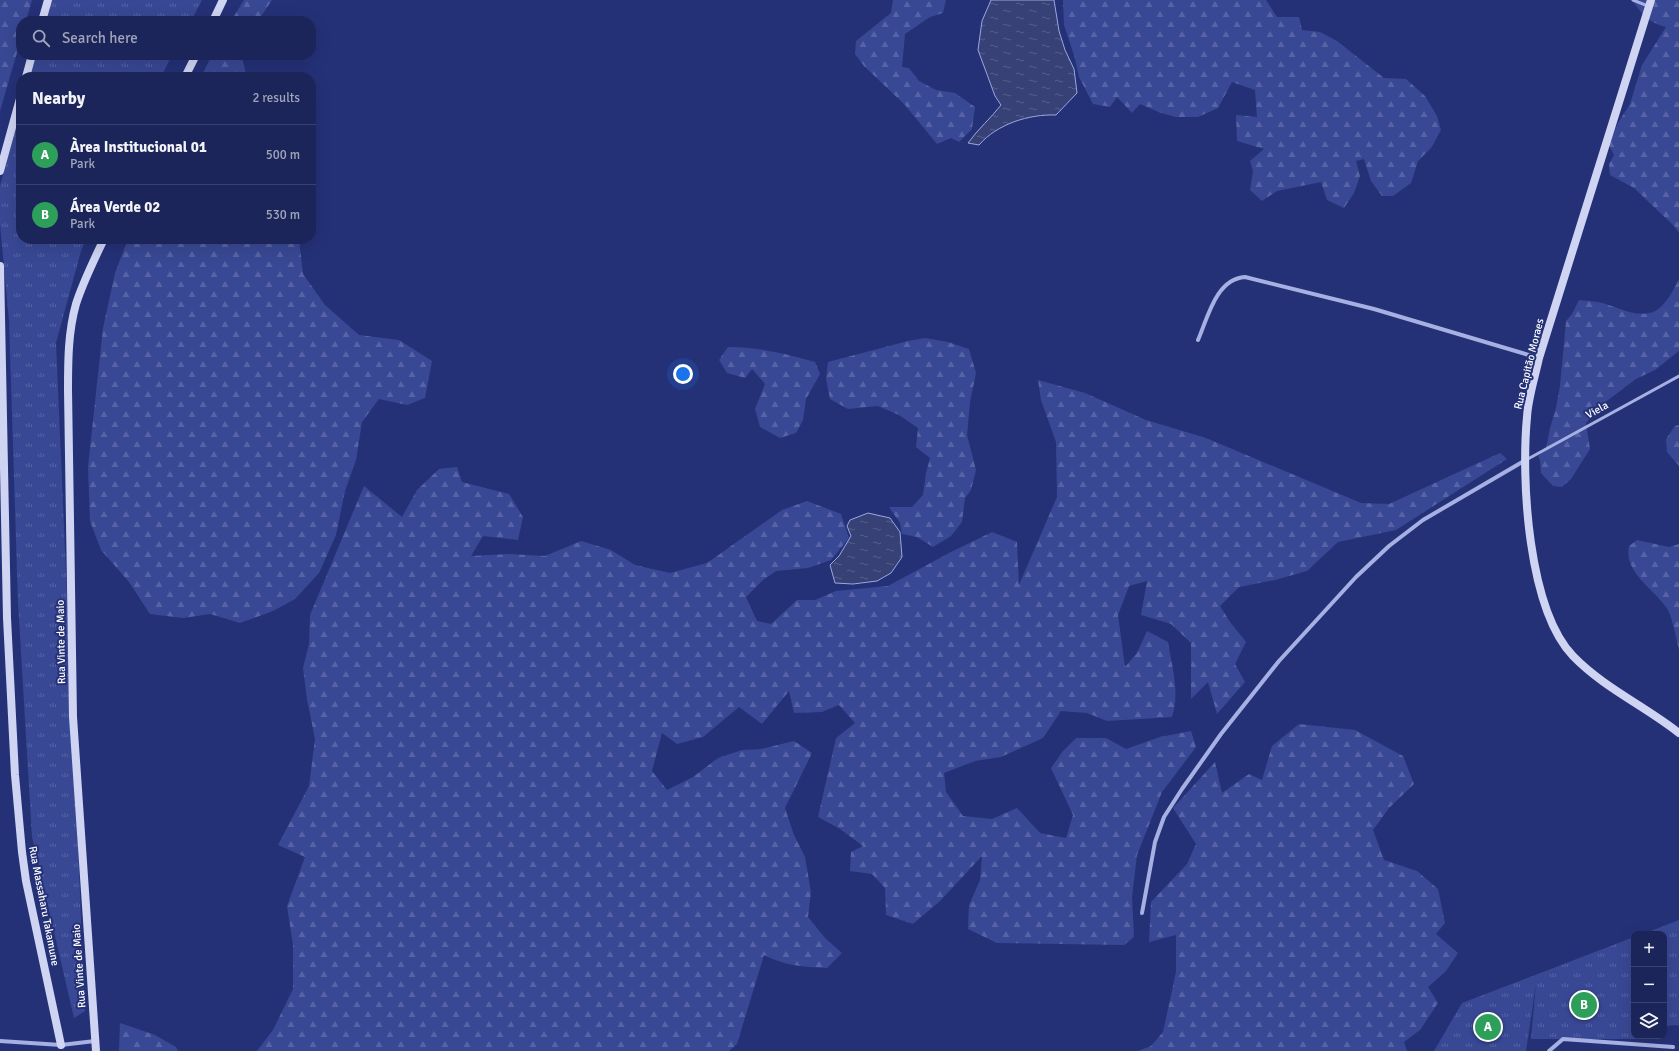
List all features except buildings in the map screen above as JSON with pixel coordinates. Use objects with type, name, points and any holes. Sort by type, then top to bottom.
[{"type":"street","points":[[43,16],[48,0]]},
{"type":"street","points":[[215,16],[223,0]]},
{"type":"street","name":"Rua Capitão Moraes","points":[[1650,3],[1539,358],[1527,415],[1524,460],[1528,522],[1536,571],[1545,608],[1558,636],[1572,655],[1594,676],[1679,732]]},
{"type":"street","points":[[27,72],[31,60]]},
{"type":"street","points":[[188,72],[194,60]]},
{"type":"street","points":[[0,171],[16,113]]},
{"type":"street","name":"Rua Vinte de Maio","points":[[96,1051],[73,717],[68,390],[69,342],[76,305],[88,273],[102,244]]},
{"type":"street","name":"Rua Massaharu Takamune","points":[[0,266],[3,620],[14,775],[26,881],[61,1045]]},
{"type":"street","points":[[1198,340],[1220,290],[1228,282],[1237,278],[1245,277],[1374,309],[1539,358]]},
{"type":"street","points":[[1142,913],[1155,842],[1164,817],[1221,734],[1279,661],[1356,577],[1389,546],[1423,520],[1524,460]]},
{"type":"street","points":[[1550,1051],[1563,1039],[1674,1049]]},
{"type":"street","points":[[0,1041],[61,1045],[96,1041]]},
{"type":"lane","points":[[1633,0],[1650,3]]},
{"type":"lane","name":"Viela","points":[[1524,460],[1679,376]]},
{"type":"green space","points":[[0,0],[32,0],[27,16],[16,16],[16,56],[0,111]]},
{"type":"green space","points":[[51,0],[202,0],[194,16],[47,16]]},
{"type":"green space","points":[[244,0],[272,0],[261,16],[234,16]]},
{"type":"green space","points":[[893,0],[946,0],[943,13],[930,17],[905,34],[902,67],[909,68],[919,81],[936,90],[955,93],[975,107],[972,129],[959,142],[951,138],[937,144],[904,104],[864,66],[855,54],[856,41],[891,13]]},
{"type":"green space","points":[[1063,0],[1266,0],[1277,17],[1299,17],[1302,30],[1320,32],[1337,41],[1384,78],[1406,79],[1425,96],[1437,116],[1441,130],[1431,148],[1418,161],[1411,183],[1393,196],[1382,196],[1371,181],[1364,159],[1356,161],[1360,176],[1354,193],[1344,208],[1327,200],[1321,182],[1277,191],[1262,201],[1250,190],[1253,171],[1250,161],[1264,149],[1237,141],[1236,115],[1257,117],[1255,90],[1232,82],[1218,108],[1198,117],[1176,117],[1161,113],[1140,104],[1132,113],[1117,97],[1110,107],[1093,104],[1079,77],[1074,55],[1064,25]]},
{"type":"green space","points":[[1632,0],[1679,0],[1679,233],[1674,226],[1634,188],[1610,175],[1609,164],[1614,155],[1608,143],[1630,104],[1642,65],[1666,27],[1646,17]]},
{"type":"green space","points":[[35,60],[170,60],[164,72],[31,72]]},
{"type":"green space","points":[[210,60],[242,60],[246,72],[204,72]]},
{"type":"green space","points":[[16,128],[16,244],[84,244],[56,343],[85,1011],[74,1018],[32,837],[18,602],[9,321],[0,223],[0,186]]},
{"type":"green space","points":[[126,244],[300,244],[303,274],[325,305],[359,335],[399,340],[432,361],[425,398],[407,405],[379,399],[362,422],[356,460],[345,491],[336,535],[319,573],[295,599],[273,611],[240,623],[210,614],[183,618],[150,614],[129,582],[101,550],[90,521],[88,467],[103,328],[115,273]]},
{"type":"green space","points":[[1679,279],[1679,351],[1655,370],[1636,379],[1600,406],[1586,423],[1590,449],[1571,479],[1562,487],[1553,486],[1541,473],[1540,460],[1538,456],[1546,449],[1556,408],[1560,386],[1566,321],[1572,314],[1579,300],[1604,303],[1630,312],[1643,314],[1649,313],[1659,309],[1663,305]]},
{"type":"green space","points":[[925,338],[948,342],[969,349],[976,373],[970,402],[967,435],[976,470],[971,490],[965,498],[962,522],[951,536],[933,547],[917,537],[902,534],[900,523],[889,507],[912,507],[923,495],[930,458],[916,447],[918,428],[899,415],[878,406],[848,409],[830,399],[826,379],[828,362]]},
{"type":"green space","points":[[728,347],[751,348],[794,356],[815,362],[820,374],[806,399],[803,420],[796,433],[780,438],[760,427],[755,409],[765,384],[752,369],[745,378],[727,373],[719,360]]},
{"type":"green space","points":[[1038,380],[1085,393],[1146,420],[1206,438],[1361,503],[1389,504],[1500,453],[1507,459],[1396,530],[1338,542],[1307,571],[1275,580],[1239,587],[1220,606],[1230,622],[1246,642],[1235,664],[1245,682],[1217,714],[1208,682],[1191,699],[1191,643],[1171,624],[1141,615],[1147,581],[1129,586],[1118,615],[1125,667],[1137,653],[1147,631],[1168,642],[1175,689],[1172,717],[1107,721],[1087,713],[1061,711],[1043,738],[1001,757],[975,761],[944,773],[946,792],[963,816],[992,819],[1017,808],[1040,833],[1066,838],[1073,815],[1051,768],[1063,751],[1076,738],[1106,738],[1126,749],[1160,737],[1191,731],[1196,747],[1162,792],[1137,855],[1132,897],[1134,937],[1124,945],[997,943],[968,929],[969,905],[980,880],[982,856],[940,901],[913,924],[886,915],[885,888],[872,874],[850,871],[851,852],[863,846],[840,829],[818,817],[836,738],[855,723],[839,705],[822,712],[794,713],[789,691],[762,724],[739,707],[703,737],[677,744],[662,733],[652,771],[667,790],[693,777],[718,758],[742,750],[761,749],[794,741],[812,753],[785,808],[794,835],[805,857],[811,892],[808,917],[825,938],[842,953],[827,968],[780,962],[764,955],[737,1044],[729,1051],[257,1051],[273,1030],[293,989],[293,945],[287,906],[305,857],[278,845],[309,786],[315,739],[307,699],[303,668],[309,644],[310,615],[364,486],[402,517],[417,490],[439,469],[457,467],[462,482],[509,494],[523,517],[518,540],[483,536],[471,556],[509,554],[545,556],[581,541],[611,550],[635,565],[670,573],[707,563],[782,510],[807,501],[841,514],[849,538],[831,560],[808,568],[776,571],[763,580],[746,597],[757,621],[771,624],[797,600],[815,600],[836,591],[888,586],[992,532],[1017,542],[1019,585],[1057,497],[1056,442],[1041,400]]},
{"type":"green space","points":[[1679,425],[1679,466],[1667,452],[1666,439],[1675,426]]},
{"type":"green space","points":[[1637,540],[1669,547],[1679,544],[1679,650],[1668,610],[1642,581],[1631,565],[1628,556],[1629,546]]},
{"type":"green space","points":[[1299,724],[1355,730],[1403,756],[1414,784],[1389,808],[1373,830],[1384,860],[1417,871],[1438,889],[1445,923],[1436,934],[1458,953],[1446,971],[1428,987],[1438,1003],[1420,1030],[1404,1042],[1407,1051],[1138,1051],[1151,1046],[1163,1032],[1176,972],[1176,935],[1149,942],[1151,902],[1187,864],[1196,844],[1173,808],[1215,762],[1222,793],[1249,774],[1262,780],[1272,746]]},
{"type":"green space","points":[[1679,920],[1679,1026],[1667,1026],[1667,931],[1651,931]]},
{"type":"green space","points":[[1631,938],[1631,1039],[1531,1039],[1536,984],[1526,1051],[1434,1051],[1462,1003]]},
{"type":"green space","points":[[120,1023],[155,1035],[176,1047],[178,1051],[119,1051]]},
{"type":"water","points":[[991,0],[1054,0],[1059,31],[1065,50],[1074,69],[1077,93],[1056,115],[1035,116],[1014,122],[995,131],[979,145],[968,143],[1001,105],[995,96],[978,50],[982,21]]},
{"type":"water","points":[[868,513],[890,518],[900,532],[902,557],[891,573],[877,581],[853,584],[835,583],[830,565],[839,556],[851,536],[847,526],[850,520]]},
{"type":"place","name":"Área Verde 02","points":[[1584,1005]]},
{"type":"place","name":"Àrea Institucional 01","points":[[1488,1027]]}]
